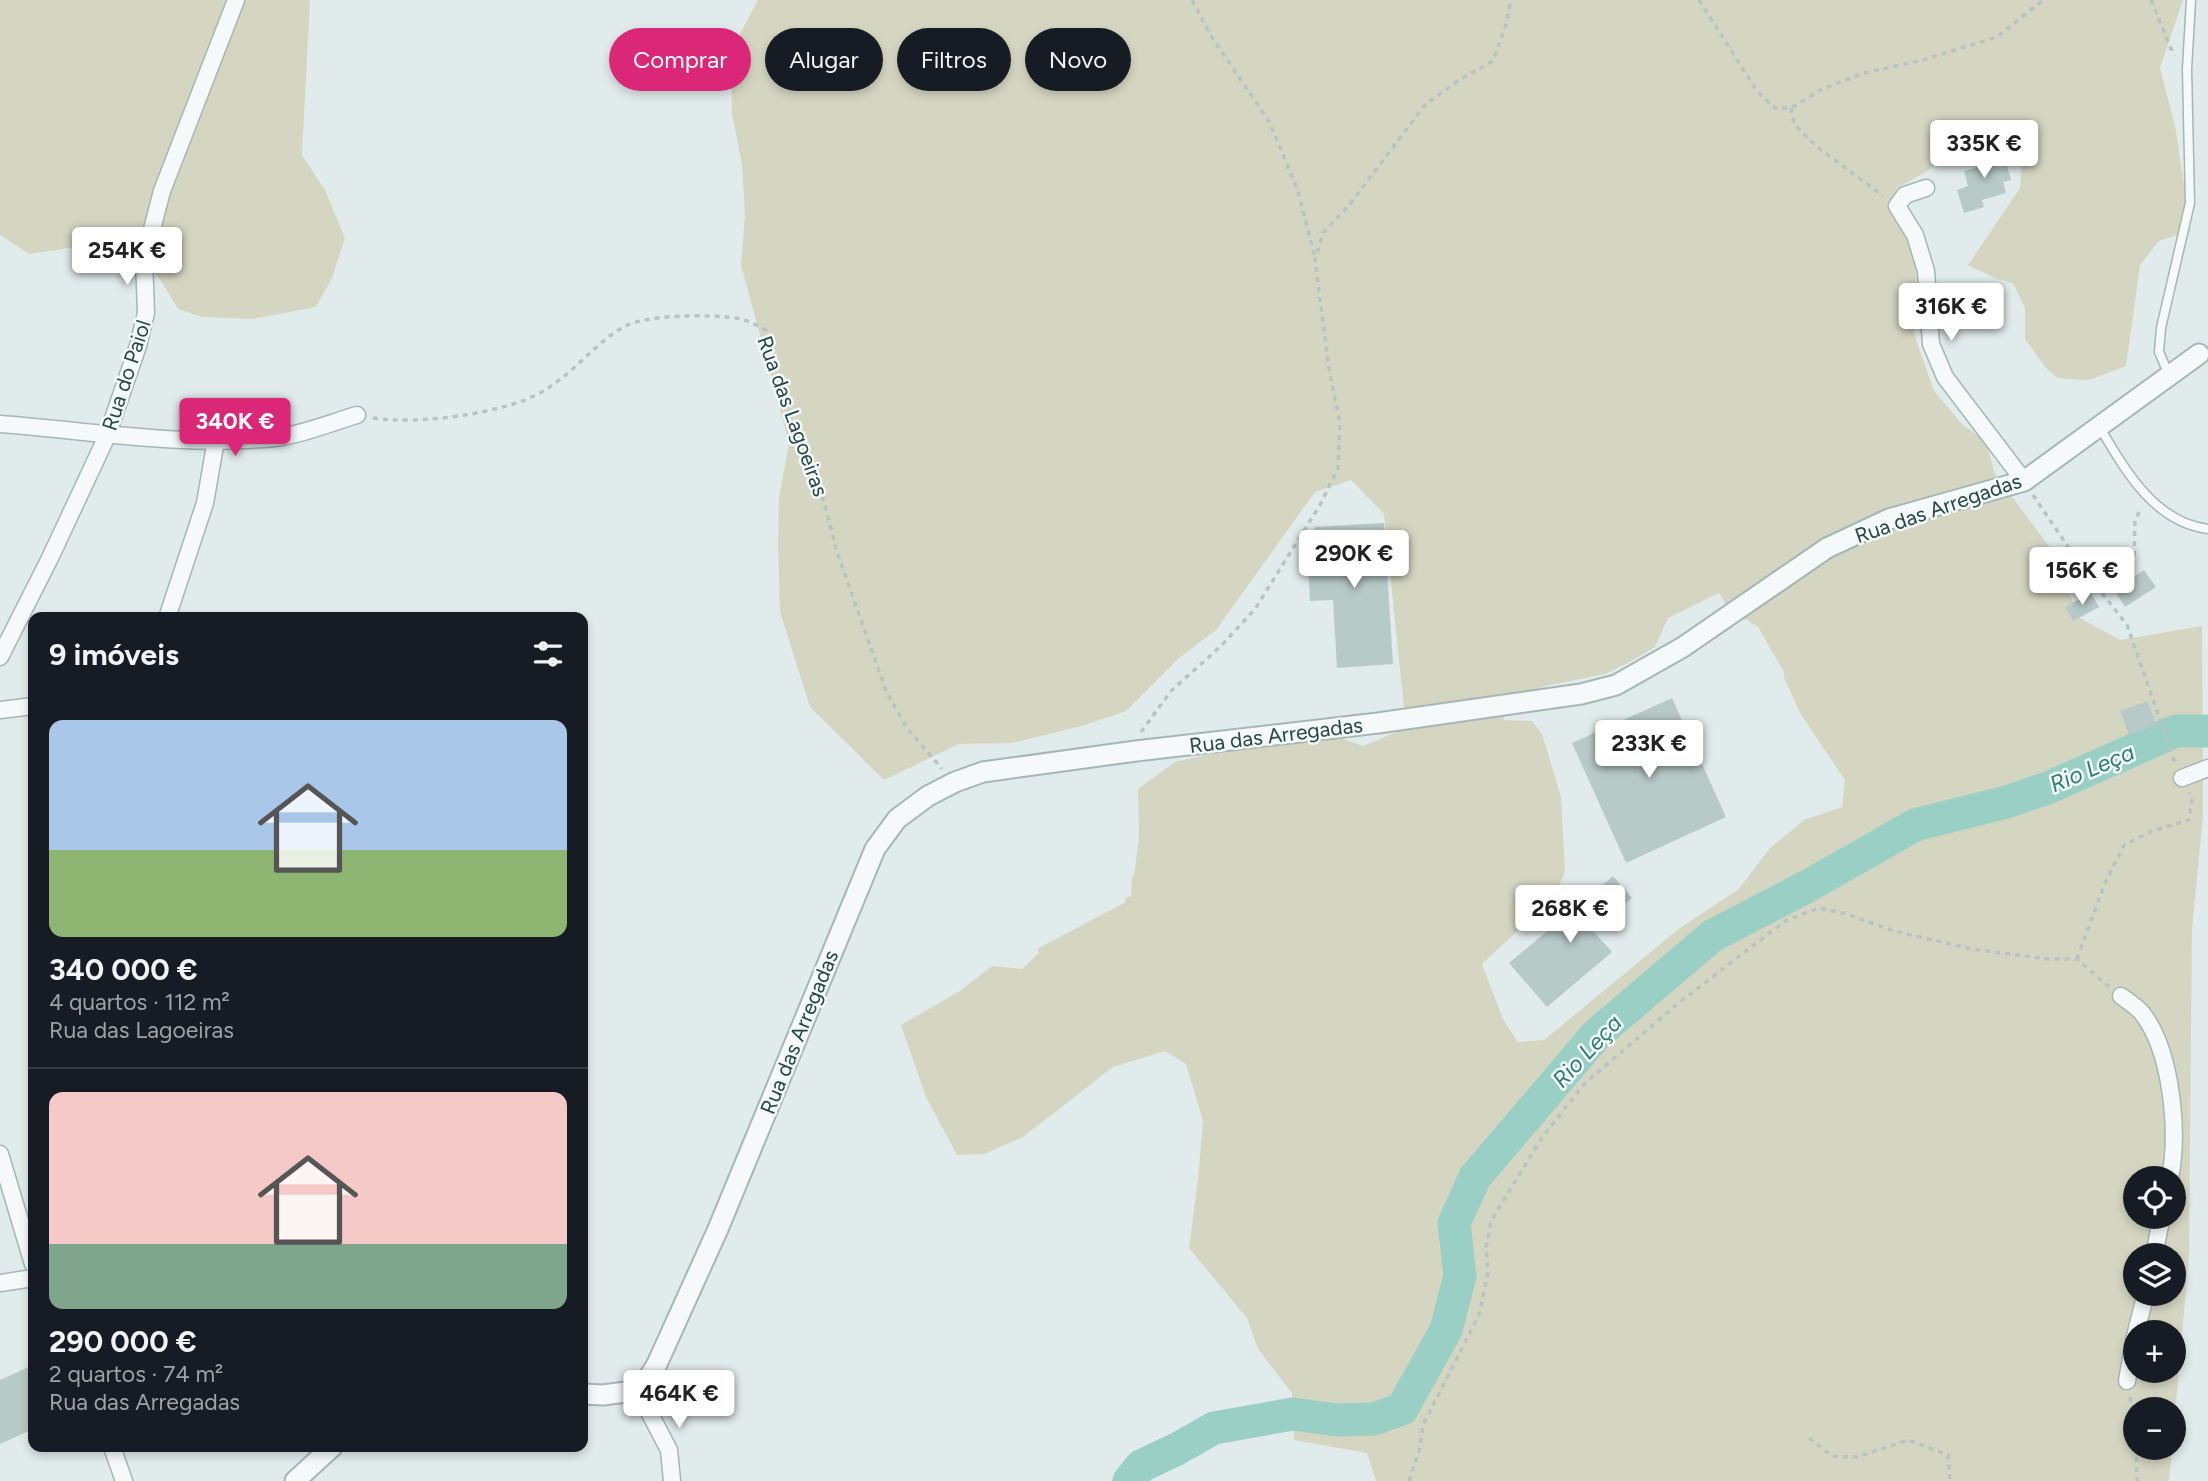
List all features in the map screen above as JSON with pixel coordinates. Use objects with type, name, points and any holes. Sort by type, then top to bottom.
[{"type":"street","name":"Rua do Paiol","points":[[0,657],[107,436],[138,346],[146,313],[144,260],[162,191],[236,0]]},
{"type":"street","points":[[1926,188],[1905,195],[1897,206],[1915,235],[1926,271],[1931,344],[1945,377],[2024,481]]},
{"type":"street","name":"Rua das Arregadas","points":[[641,1390],[657,1364],[718,1228],[875,849],[897,819],[928,796],[983,772],[1378,723],[1581,694],[1616,685],[1683,647],[1827,548],[1889,519],[2024,481],[2199,354]]},
{"type":"street","points":[[0,424],[107,436],[216,440],[276,438],[357,415]]},
{"type":"street","points":[[169,612],[205,503],[216,440]]},
{"type":"street","points":[[0,710],[28,707]]},
{"type":"street","points":[[2182,778],[2208,768]]},
{"type":"street","points":[[2121,996],[2142,1013],[2162,1056],[2174,1129],[2170,1166]]},
{"type":"street","points":[[0,1154],[28,1247]]},
{"type":"street","points":[[0,1283],[28,1279]]},
{"type":"street","points":[[588,1394],[641,1390],[647,1408],[669,1450],[672,1481]]},
{"type":"street","points":[[114,1452],[124,1481]]},
{"type":"street","points":[[295,1481],[327,1452]]},
{"type":"lane","points":[[2169,375],[2159,352],[2161,328],[2190,203],[2187,69],[2191,0]]},
{"type":"lane","points":[[2099,426],[2130,478],[2164,511],[2197,527],[2208,528]]},
{"type":"path","points":[[1136,751],[1139,734],[1171,691],[1221,646],[1255,609],[1320,505],[1338,468],[1340,423],[1329,369],[1315,260],[1298,191],[1270,123],[1211,36],[1192,0]]},
{"type":"path","points":[[1315,260],[1323,233],[1350,204],[1425,105],[1459,80],[1493,61],[1511,0]]},
{"type":"path","points":[[1699,0],[1757,92],[1775,108],[1791,108],[1824,88],[1864,73],[1923,60],[1997,37],[2043,0]]},
{"type":"path","points":[[2151,0],[2174,57]]},
{"type":"path","points":[[1791,108],[1794,124],[1816,146],[1897,206]]},
{"type":"path","name":"Rua das Lagoeiras","points":[[357,415],[397,422],[444,418],[495,408],[543,391],[622,327],[658,319],[693,314],[739,318],[765,330],[795,434],[820,487],[842,567],[886,691],[907,728],[955,782]]},
{"type":"path","points":[[2024,481],[2127,625],[2171,754],[2192,800],[2189,820],[2151,831],[2124,845],[2105,883],[2077,959]]},
{"type":"path","points":[[2098,588],[2134,561],[2134,521],[2148,495]]},
{"type":"path","points":[[1409,1481],[1419,1451],[1423,1425],[1479,1315],[1488,1273],[1486,1247],[1491,1221],[1541,1139],[1584,1084],[1675,1006],[1785,921],[1818,908],[1843,913],[1894,931],[1972,949],[2048,960],[2077,959],[2121,996]]},
{"type":"path","points":[[1808,1438],[1832,1456],[1857,1457],[1908,1440],[1948,1455],[1950,1481]]},
{"type":"path","points":[[2136,1460],[2137,1481]]},
{"type":"green space","points":[[0,0],[310,0],[302,155],[325,190],[345,238],[332,278],[316,307],[253,319],[202,317],[178,309],[160,279],[141,259],[90,245],[29,254],[0,235]]},
{"type":"green space","points":[[758,0],[2183,0],[2160,68],[2175,126],[2191,231],[2159,241],[2140,265],[2126,366],[2089,380],[2056,377],[2045,367],[2025,339],[2025,308],[2013,283],[1968,265],[2020,188],[2022,153],[2006,124],[1992,122],[1972,127],[1935,165],[1897,188],[1897,218],[1903,225],[1917,267],[1914,334],[1934,391],[1963,425],[1986,442],[1995,474],[2057,557],[2078,617],[2120,640],[2202,626],[2203,816],[2192,929],[2189,1255],[2186,1289],[2186,1243],[2123,1243],[2123,1306],[2185,1306],[2183,1320],[2123,1320],[2123,1383],[2178,1383],[2177,1397],[2123,1397],[2123,1460],[2171,1460],[2169,1481],[1376,1481],[1367,1453],[1294,1440],[1292,1393],[1258,1349],[1247,1318],[1189,1248],[1203,1121],[1186,1064],[1165,1051],[1113,1067],[1023,1137],[984,1154],[957,1155],[926,1097],[901,1025],[960,991],[992,966],[1022,969],[1039,953],[1037,949],[1126,902],[1125,898],[1131,896],[1139,838],[1138,789],[1175,762],[1274,739],[1332,735],[1363,746],[1406,728],[1384,514],[1351,480],[1315,492],[1216,630],[1179,658],[1126,711],[1082,726],[1012,743],[959,744],[884,780],[810,707],[780,612],[779,498],[789,443],[741,265],[745,215],[742,164],[732,114],[732,91],[751,91],[751,28],[743,28]],"holes":[[[1719,593],[1728,608],[1758,627],[1784,672],[1800,713],[1845,780],[1842,807],[1804,820],[1770,848],[1739,889],[1680,928],[1544,1040],[1518,1042],[1503,1019],[1482,964],[1550,905],[1565,872],[1561,797],[1542,734],[1532,721],[1503,720],[1515,697],[1546,686],[1605,674],[1630,662],[1655,647],[1668,618]]]},
{"type":"building","points":[[2002,149],[2011,180],[2003,182],[2006,193],[1982,200],[1984,207],[1964,213],[1957,190],[1968,186],[1964,171],[1976,168],[1973,157]]},
{"type":"building","points":[[1384,523],[1393,664],[1337,668],[1333,600],[1310,601],[1307,542],[1315,527]]},
{"type":"building","points":[[2144,570],[2156,587],[2125,607],[2114,590]]},
{"type":"building","points":[[2091,593],[2099,607],[2073,621],[2065,607]]},
{"type":"building","points":[[1672,698],[1726,817],[1626,863],[1572,743]]},
{"type":"building","points":[[2148,701],[2156,725],[2129,735],[2120,711]]},
{"type":"building","points":[[1613,876],[1632,898],[1593,931],[1612,952],[1547,1007],[1509,963]]},
{"type":"building","points":[[28,1367],[28,1431],[0,1444],[0,1380]]},
{"type":"waterway","name":"Rio Leça","points":[[1129,1481],[1141,1466],[1214,1428],[1293,1414],[1337,1420],[1374,1419],[1402,1409],[1446,1330],[1460,1276],[1454,1223],[1475,1177],[1597,1034],[1712,936],[1806,887],[1915,825],[2007,802],[2050,787],[2176,731],[2208,731]]}]
